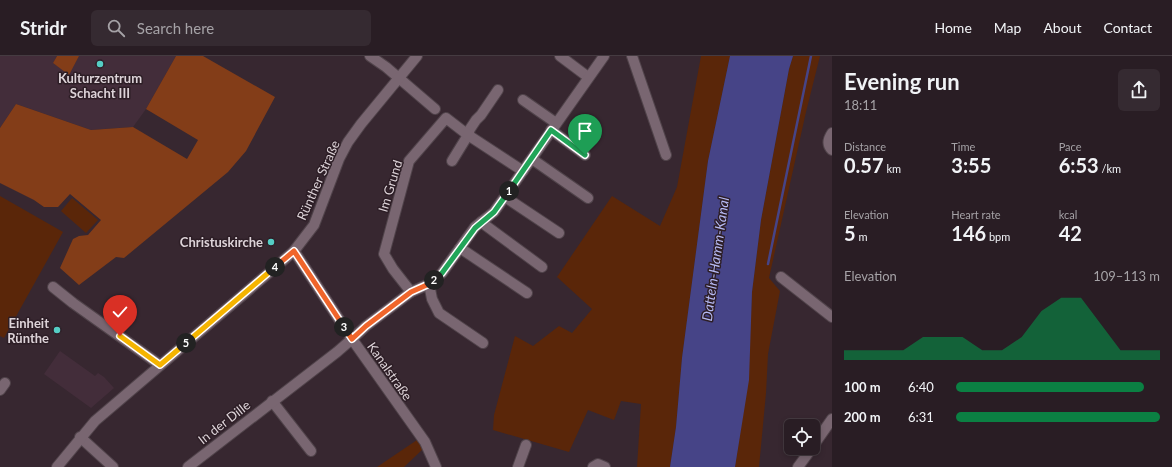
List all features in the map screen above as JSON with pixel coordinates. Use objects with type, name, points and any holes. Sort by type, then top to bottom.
[{"type":"street","points":[[370,56],[386,67],[435,109]]},
{"type":"street","name":"Rünther Straße","points":[[57,467],[80,437],[95,421],[294,251],[314,225],[339,159],[348,142],[417,56]]},
{"type":"street","points":[[560,56],[588,77]]},
{"type":"street","name":"In der Dille","points":[[192,466],[352,339],[366,326],[411,292],[429,284],[442,273],[475,228],[494,212],[604,56]]},
{"type":"street","points":[[632,56],[666,155]]},
{"type":"street","points":[[452,161],[473,124],[498,90]]},
{"type":"street","points":[[523,100],[585,155]]},
{"type":"street","name":"Im Grund","points":[[411,292],[393,269],[384,254],[409,161],[446,118],[468,135],[523,171]]},
{"type":"street","points":[[832,133],[828,140],[828,144],[832,150]]},
{"type":"street","points":[[532,159],[588,198]]},
{"type":"street","points":[[505,197],[559,233]]},
{"type":"street","points":[[481,222],[542,267]]},
{"type":"street","points":[[460,248],[526,293]]},
{"type":"street","name":"Kanalstraße","points":[[294,251],[352,339],[424,442],[436,467]]},
{"type":"street","points":[[781,277],[832,317]]},
{"type":"street","points":[[429,284],[432,299],[439,313],[483,344]]},
{"type":"street","points":[[53,286],[73,303],[160,365]]},
{"type":"street","points":[[272,401],[311,451]]},
{"type":"street","points":[[820,435],[832,418]]},
{"type":"street","points":[[80,437],[113,467]]},
{"type":"street","points":[[518,467],[526,445]]},
{"type":"street","points":[[798,467],[806,455]]},
{"type":"street","points":[[593,467],[598,464],[605,467]]},
{"type":"shaded area","points":[[0,56],[57,56],[53,63],[69,74],[79,56],[176,56],[146,109],[133,127],[91,130],[16,104],[0,128]]},
{"type":"shaded area","points":[[57,56],[79,56],[69,75],[53,63]]},
{"type":"shaded area","points":[[176,56],[203,56],[275,97],[246,151],[228,172],[124,258],[116,257],[79,285],[60,268],[73,239],[79,236],[88,235],[101,220],[70,194],[58,207],[44,207],[34,200],[0,183],[0,128],[16,104],[91,130],[133,127],[187,159],[198,140],[146,109]]},
{"type":"shaded area","points":[[701,56],[730,56],[708,161],[682,358],[676,427],[670,467],[637,467],[641,404],[621,401],[614,420],[588,410],[569,452],[493,430],[494,415],[515,336],[533,346],[559,326],[572,333],[592,309],[557,277],[612,196],[660,226],[677,187]]},
{"type":"shaded area","points":[[793,56],[820,56],[769,278],[780,291],[768,354],[759,467],[735,467],[748,380],[752,292],[761,220],[789,69]]},
{"type":"shaded area","points":[[0,196],[63,232],[4,338],[0,336]]},
{"type":"shaded area","points":[[72,198],[98,220],[86,233],[61,211]]},
{"type":"shaded area","points":[[60,351],[95,376],[98,373],[104,377],[114,388],[91,408],[44,374]]},
{"type":"shaded area","points":[[417,440],[423,449],[404,467],[377,467]]},
{"type":"water","name":"Datteln-Hamm-Kanal","points":[[730,56],[793,56],[789,69],[761,220],[752,292],[749,380],[735,467],[670,467],[676,427],[682,358],[708,161]]},
{"type":"waterway","points":[[768,264],[811,56]]},
{"type":"place","name":"Kulturzentrum Schacht III","points":[[100,64]]},
{"type":"place","name":"Christuskirche","points":[[271,242]]},
{"type":"place","name":"Einheit Rünthe","points":[[57,330]]},
{"type":"route","points":[[120,336],[160,365],[294,251],[352,339],[366,326],[411,292],[429,284],[442,273],[475,228],[494,212],[551,130],[585,155]]}]
